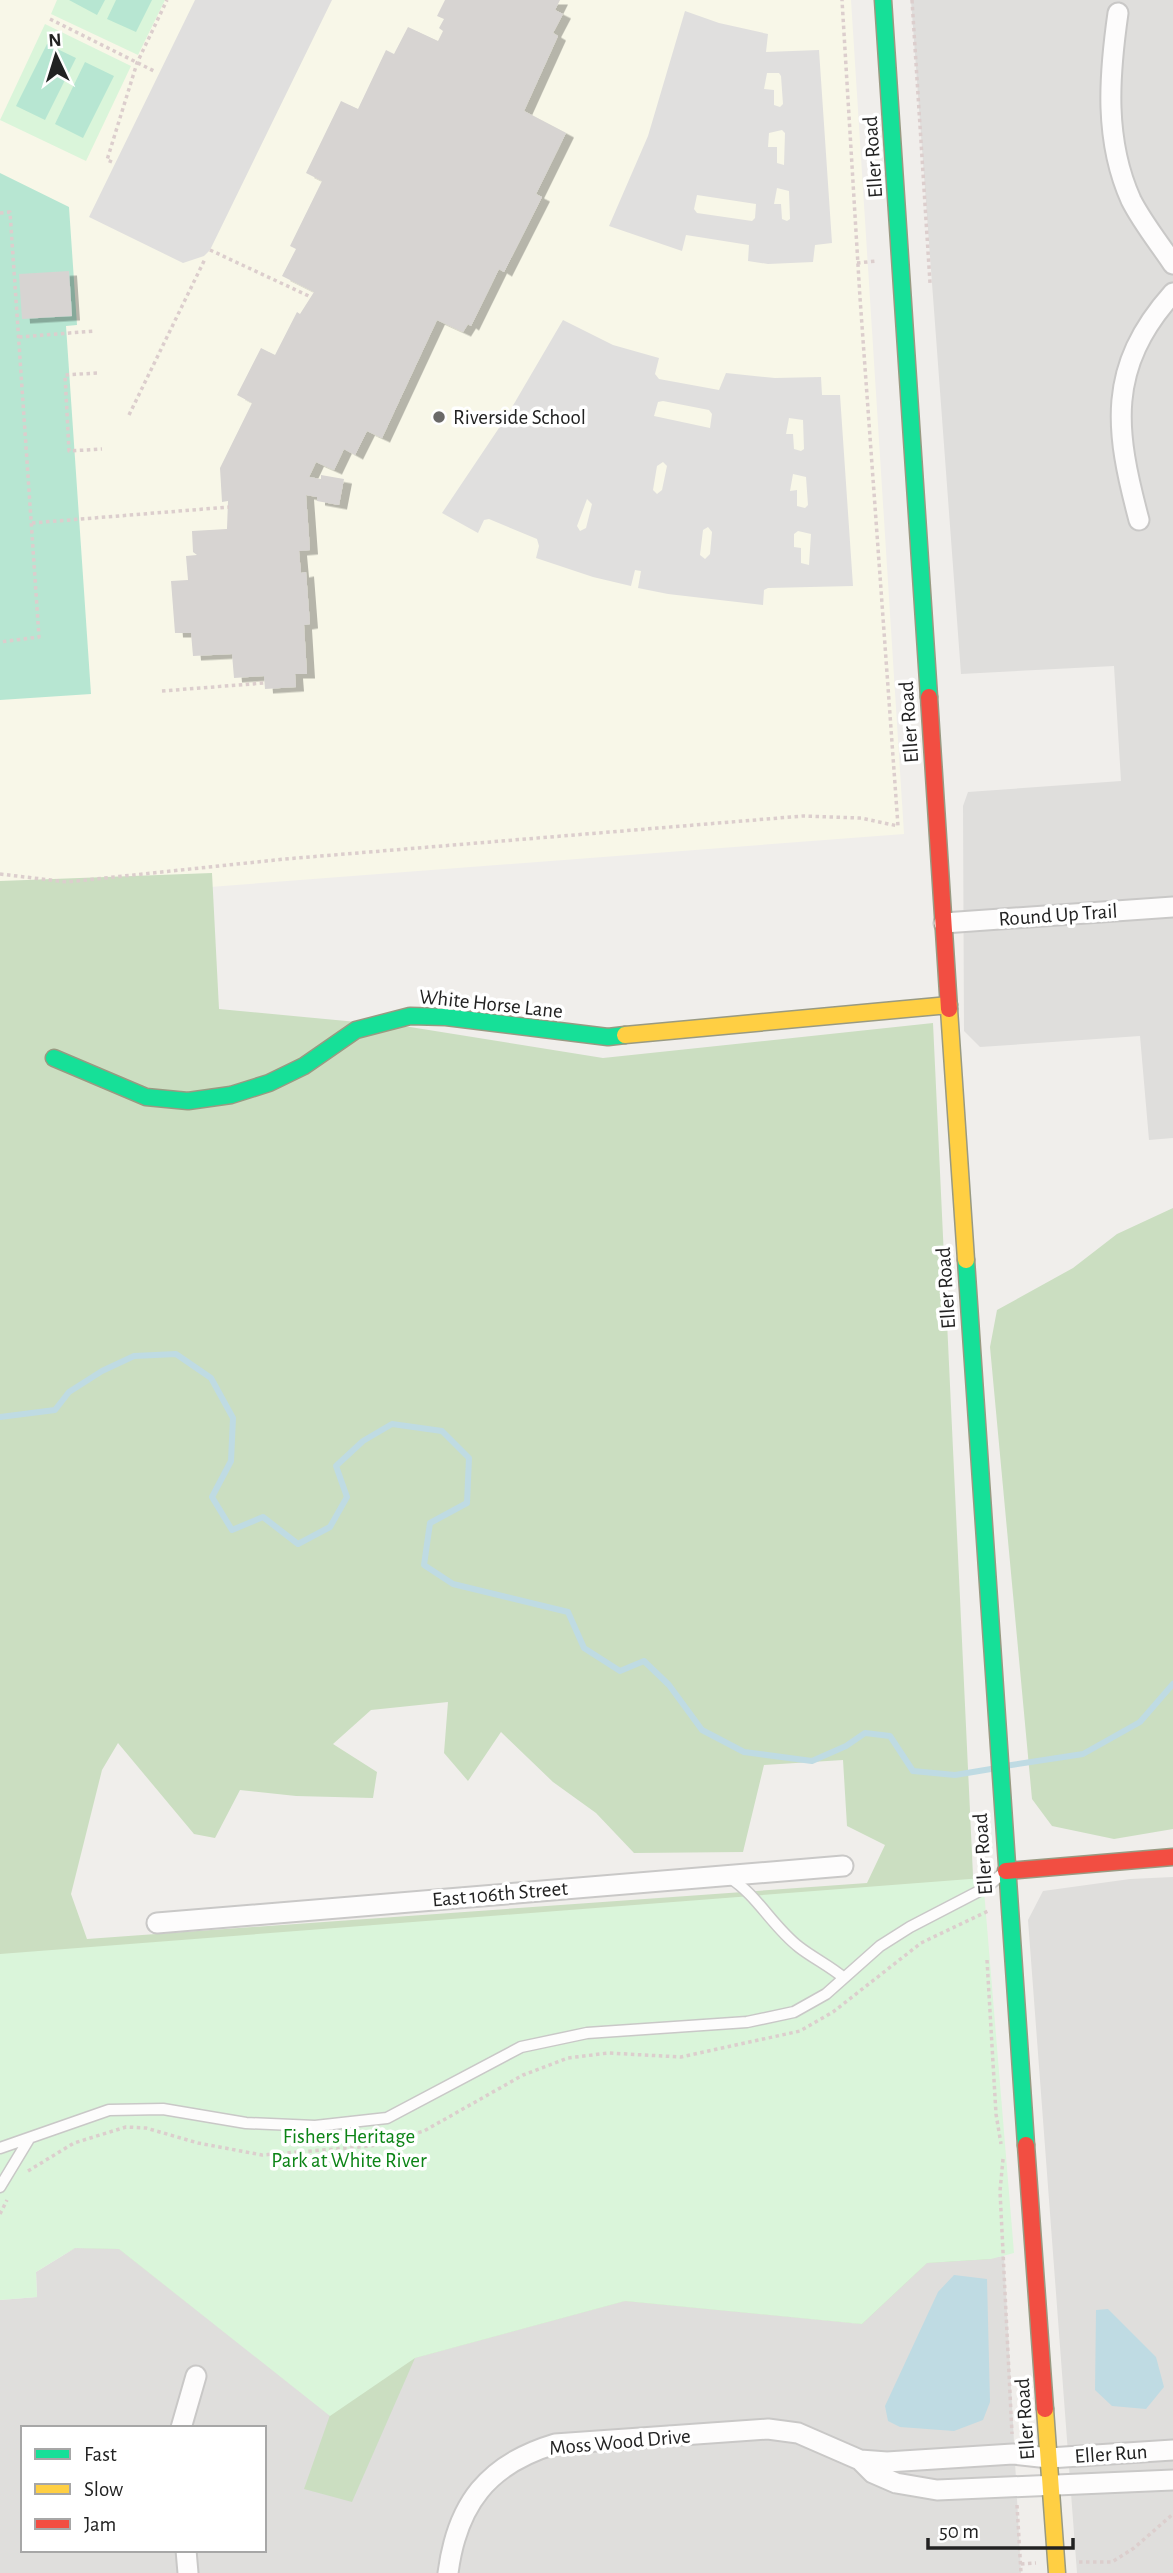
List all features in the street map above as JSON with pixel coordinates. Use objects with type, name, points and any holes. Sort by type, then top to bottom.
[{"type":"street","name":"Eller Road","points":[[883,0],[996,1726],[1057,2573]]},
{"type":"street","points":[[1118,13],[1110,89],[1118,164],[1132,202],[1173,264]]},
{"type":"street","points":[[1139,520],[1126,470],[1120,406],[1126,375],[1139,337],[1173,293]]},
{"type":"street","name":"Round Up Trail","points":[[944,923],[1173,907]]},
{"type":"street","name":"White Horse Lane","points":[[54,1058],[146,1097],[188,1101],[231,1095],[269,1083],[304,1066],[356,1030],[410,1016],[446,1017],[608,1037],[949,1005]]},
{"type":"street","points":[[1006,1871],[1173,1857]]},
{"type":"street","name":"East 106th Street","points":[[157,1923],[843,1866]]},
{"type":"street","points":[[182,2426],[196,2376]]},
{"type":"street","name":"Moss Wood Drive","points":[[448,2573],[460,2522],[471,2501],[492,2475],[525,2453],[555,2444],[768,2430],[798,2433],[860,2460],[887,2462],[1013,2454],[1049,2458]]},
{"type":"street","name":"Eller Run","points":[[1049,2458],[1173,2450]]},
{"type":"street","name":"Moss Wood Drive","points":[[860,2460],[873,2473],[897,2483],[937,2490],[1051,2487]]},
{"type":"street","name":"Eller Run","points":[[1051,2487],[1173,2480]]},
{"type":"street","points":[[186,2552],[188,2573]]},
{"type":"lane","points":[[0,2148],[109,2110],[163,2109],[246,2123],[315,2126],[387,2118],[521,2047],[587,2033],[759,2020],[794,2012],[826,1994],[890,1940],[987,1887],[1006,1871]]},
{"type":"lane","points":[[727,1875],[749,1893],[763,1913],[800,1948],[844,1978]]},
{"type":"lane","points":[[0,2187],[29,2139]]},
{"type":"path","points":[[112,162],[107,160],[136,63],[167,0]]},
{"type":"path","points":[[0,874],[67,882],[285,859],[803,816],[860,818],[898,826],[860,298],[842,0]]},
{"type":"path","points":[[912,0],[930,283]]},
{"type":"path","points":[[50,19],[156,72]]},
{"type":"path","points":[[0,213],[10,212],[39,637],[0,642]]},
{"type":"path","points":[[210,250],[312,297]]},
{"type":"path","points":[[129,415],[205,259]]},
{"type":"path","points":[[19,337],[95,331]]},
{"type":"path","points":[[97,373],[65,375],[69,451],[102,449]]},
{"type":"path","points":[[32,523],[229,507]]},
{"type":"path","points":[[162,691],[264,683]]},
{"type":"path","points":[[22,2178],[52,2154],[88,2137],[126,2127],[146,2128],[198,2143],[262,2155],[345,2149],[399,2140],[443,2122],[523,2075],[568,2058],[608,2053],[681,2057],[800,2032],[834,2012],[921,1943],[940,1932],[985,1913],[985,1926]]},
{"type":"path","points":[[987,1953],[996,2114],[1003,2159],[1000,2191],[1013,2454]]},
{"type":"path","points":[[0,2214],[9,2197]]},
{"type":"path","points":[[1016,2486],[1021,2573]]},
{"type":"path","points":[[1073,2562],[1112,2562],[1134,2548],[1173,2515]]},
{"type":"path","points":[[1021,2564],[1037,2563]]},
{"type":"shaded area","name":"Riverside School","points":[[0,0],[851,0],[904,834],[0,903]]},
{"type":"shaded area","points":[[195,0],[332,0],[210,250],[204,256],[183,263],[89,217]]},
{"type":"shaded area","points":[[911,0],[1173,0],[1173,1138],[1149,1140],[1140,1036],[980,1047],[964,1031],[963,806],[968,792],[1121,781],[1114,666],[961,674]]},
{"type":"shaded area","points":[[685,11],[719,23],[768,34],[766,52],[819,50],[832,243],[815,245],[813,262],[768,264],[748,261],[749,245],[686,235],[682,251],[609,226],[648,136]],"holes":[[[767,73],[779,73],[783,104],[780,107],[774,105],[774,90],[764,89]],[[782,130],[785,133],[784,165],[777,163],[777,147],[768,147],[769,133]],[[777,188],[789,191],[790,219],[782,219],[781,204],[774,204]],[[697,195],[756,204],[755,218],[752,221],[697,213],[694,209]]]},
{"type":"shaded area","points":[[563,320],[613,345],[659,358],[655,374],[659,379],[719,390],[726,373],[775,378],[821,377],[822,395],[840,395],[853,586],[768,588],[764,590],[763,605],[668,594],[638,588],[641,571],[635,570],[631,586],[593,577],[536,558],[539,546],[537,539],[489,519],[484,520],[478,533],[442,513],[505,419]],"holes":[[[658,402],[709,410],[712,414],[710,428],[654,416]],[[789,418],[803,420],[804,449],[801,451],[794,449],[793,434],[786,434]],[[663,462],[667,466],[662,490],[657,494],[653,490],[657,466]],[[793,474],[806,477],[808,505],[805,508],[797,506],[797,490],[790,491]],[[587,499],[592,504],[586,528],[580,531],[577,526]],[[708,527],[712,532],[710,554],[705,559],[700,555],[703,530]],[[798,531],[811,534],[809,565],[801,563],[801,548],[794,547],[794,534]]]},
{"type":"shaded area","points":[[1173,1877],[1173,2573],[1077,2573],[1028,1920],[1043,1891],[1130,1879]]},
{"type":"shaded area","points":[[75,2248],[119,2249],[330,2415],[415,2358],[625,2301],[861,2324],[927,2263],[1004,2256],[1021,2573],[0,2573],[0,2300],[37,2297],[36,2272]]},
{"type":"green space","points":[[57,0],[165,0],[138,55],[51,14]]},
{"type":"green space","points":[[69,0],[105,0],[97,15]]},
{"type":"green space","points":[[116,0],[152,0],[136,32],[107,19]]},
{"type":"green space","points":[[45,24],[131,66],[86,161],[0,120]]},
{"type":"green space","points":[[47,44],[76,58],[45,120],[16,106]]},
{"type":"green space","points":[[85,62],[114,76],[83,138],[55,124]]},
{"type":"green space","points":[[0,173],[69,207],[77,325],[66,326],[91,694],[0,700]]},
{"type":"green space","points":[[212,873],[219,1009],[410,1027],[603,1058],[933,1023],[991,2259],[927,2263],[862,2324],[625,2301],[415,2358],[352,2502],[304,2489],[330,2415],[119,2249],[75,2248],[20,2278],[0,2120],[0,881]],"holes":[[[448,1702],[444,1753],[468,1781],[501,1732],[553,1782],[596,1813],[634,1853],[743,1852],[764,1765],[843,1760],[847,1826],[885,1845],[867,1883],[87,1939],[71,1894],[102,1770],[118,1743],[194,1834],[215,1838],[240,1790],[296,1796],[373,1798],[377,1772],[333,1744],[371,1710]]]},
{"type":"green space","points":[[1173,1208],[1173,1829],[1114,1839],[1052,1826],[1032,1799],[990,1347],[997,1310],[1073,1268],[1117,1234]]},
{"type":"green space","name":"Fishers Heritage Park at White River","points":[[983,1878],[1014,2253],[991,2259],[927,2263],[862,2324],[625,2301],[415,2358],[330,2416],[119,2249],[75,2248],[36,2272],[37,2297],[0,2300],[0,1954]]},
{"type":"water","points":[[954,2275],[987,2279],[990,2402],[983,2420],[954,2431],[900,2427],[888,2421],[885,2406],[938,2292]]},
{"type":"water","points":[[1108,2309],[1156,2357],[1164,2387],[1146,2409],[1112,2406],[1095,2390],[1096,2310]]},
{"type":"building","points":[[445,0],[560,0],[555,10],[563,14],[553,33],[558,36],[524,111],[566,133],[536,194],[542,197],[504,272],[499,269],[471,326],[468,324],[463,332],[437,320],[382,438],[367,431],[355,455],[344,449],[334,470],[316,462],[309,477],[321,479],[321,475],[344,479],[339,505],[317,501],[317,497],[306,495],[310,550],[299,551],[301,573],[306,572],[310,624],[304,625],[307,674],[295,674],[296,687],[265,689],[264,676],[234,678],[232,654],[193,656],[191,633],[175,633],[171,581],[188,580],[186,556],[197,555],[193,552],[192,531],[227,529],[228,501],[222,502],[220,468],[252,403],[237,395],[261,348],[275,355],[297,312],[300,314],[314,292],[282,276],[296,249],[290,246],[322,181],[306,173],[341,101],[358,109],[386,50],[394,54],[408,27],[438,41],[443,31],[439,28],[444,19],[437,16]]},
{"type":"building","points":[[69,271],[72,316],[22,319],[19,274]]},
{"type":"waterway","points":[[0,1417],[55,1410],[69,1392],[102,1371],[134,1356],[176,1354],[211,1378],[233,1418],[231,1461],[212,1497],[232,1530],[263,1517],[298,1544],[330,1527],[347,1497],[336,1466],[363,1441],[392,1424],[442,1431],[469,1458],[467,1503],[430,1523],[424,1565],[453,1584],[568,1612],[584,1648],[620,1671],[644,1661],[669,1685],[702,1730],[744,1752],[812,1761],[846,1746],[865,1733],[890,1736],[913,1771],[955,1775],[991,1769]]},
{"type":"waterway","points":[[1005,1766],[1083,1754],[1140,1722],[1173,1684]]},
{"type":"traffic: fast","points":[[883,0],[929,697]]},
{"type":"traffic: fast","points":[[54,1058],[146,1097],[188,1101],[231,1095],[269,1083],[304,1066],[356,1030],[410,1016],[446,1017],[608,1037],[625,1035]]},
{"type":"traffic: fast","points":[[966,1260],[1026,2145]]},
{"type":"traffic: slow","points":[[625,1035],[949,1005]]},
{"type":"traffic: slow","points":[[949,1009],[966,1260]]},
{"type":"traffic: slow","points":[[1045,2409],[1057,2573]]},
{"type":"traffic: jam","points":[[929,697],[949,1009]]},
{"type":"traffic: jam","points":[[1006,1871],[1173,1857]]},
{"type":"traffic: jam","points":[[1026,2145],[1045,2409]]},
{"type":"place","name":"Riverside School","points":[[439,417]]}]
